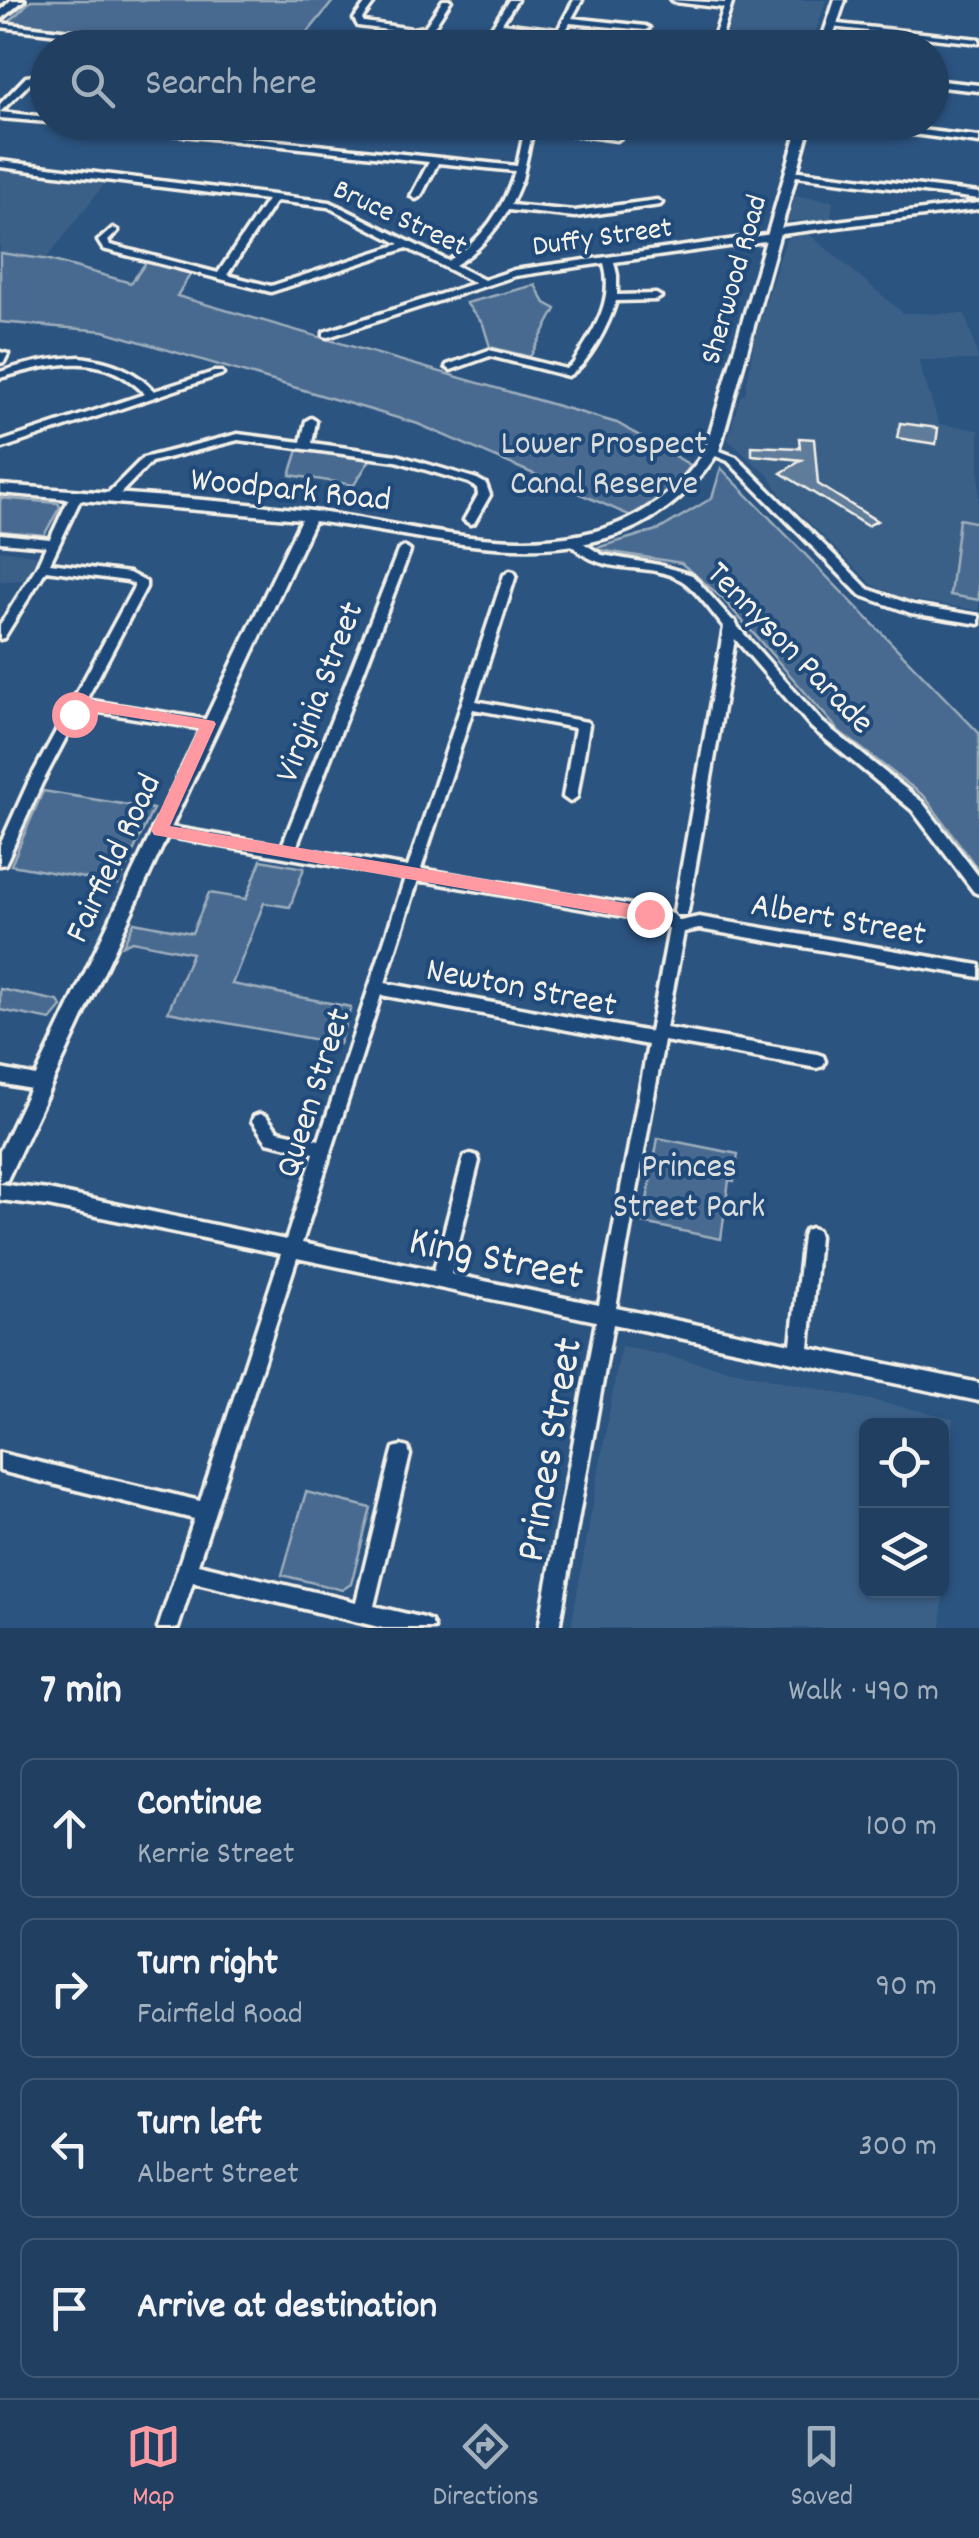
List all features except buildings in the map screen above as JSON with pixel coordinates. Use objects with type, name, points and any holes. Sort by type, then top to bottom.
[{"type":"highway","points":[[0,16],[18,0]]},
{"type":"main road","points":[[829,30],[840,0]]},
{"type":"main road","name":"Sherwood Road","points":[[576,544],[636,528],[678,502],[708,474],[801,140]]},
{"type":"main road","name":"Woodpark Road","points":[[0,489],[310,516],[499,544],[576,544]]},
{"type":"main road","name":"Fairfield Road","points":[[0,1173],[310,516]]},
{"type":"street","points":[[372,0],[360,25],[406,30]]},
{"type":"street","points":[[426,30],[447,0]]},
{"type":"street","points":[[494,30],[513,0]]},
{"type":"street","points":[[562,30],[578,0]]},
{"type":"street","points":[[675,0],[729,3],[720,30]]},
{"type":"street","points":[[567,20],[645,28]]},
{"type":"street","points":[[0,25],[43,30]]},
{"type":"street","points":[[496,25],[536,30]]},
{"type":"street","points":[[831,25],[877,30]]},
{"type":"street","points":[[949,38],[979,41]]},
{"type":"street","points":[[0,112],[30,80]]},
{"type":"street","points":[[949,85],[979,88]]},
{"type":"street","points":[[0,112],[30,117]]},
{"type":"street","points":[[949,136],[979,140]]},
{"type":"street","points":[[242,140],[520,169]]},
{"type":"street","points":[[448,265],[490,232],[520,169],[524,140]]},
{"type":"street","points":[[416,196],[436,160]]},
{"type":"street","name":"Bruce Street","points":[[0,164],[334,207],[482,282]]},
{"type":"street","points":[[791,173],[979,196]]},
{"type":"street","points":[[221,276],[273,198]]},
{"type":"street","points":[[503,206],[575,214],[657,203]]},
{"type":"street","name":"Duffy Street","points":[[328,334],[482,282],[979,206]]},
{"type":"street","points":[[113,231],[102,242],[108,248],[278,289],[407,245]]},
{"type":"street","points":[[451,367],[490,353],[568,374],[577,366],[615,298],[616,281],[608,260]]},
{"type":"street","points":[[615,298],[656,297]]},
{"type":"street","points":[[0,374],[42,360],[78,360],[133,375],[151,394]]},
{"type":"street","points":[[0,446],[218,374]]},
{"type":"street","points":[[306,445],[311,420]]},
{"type":"street","points":[[109,498],[135,468],[156,456],[238,437],[397,458],[474,481],[482,486],[484,495],[470,520]]},
{"type":"street","points":[[712,451],[732,459],[864,592],[910,609],[979,620]]},
{"type":"street","points":[[0,635],[43,566],[76,496]]},
{"type":"street","points":[[0,538],[52,543]]},
{"type":"street","name":"Tennyson Parade","points":[[576,544],[593,558],[674,570],[699,588],[818,725],[917,806],[979,888]]},
{"type":"street","name":"Virginia Street","points":[[286,852],[404,551]]},
{"type":"street","points":[[0,860],[140,582],[43,566]]},
{"type":"street","name":"Queen Street","points":[[168,1628],[510,576]]},
{"type":"street","name":"Princes Street","points":[[549,1628],[731,624]]},
{"type":"street","points":[[79,704],[209,724]]},
{"type":"street","points":[[468,704],[582,725],[570,797]]},
{"type":"street","name":"Albert Street","points":[[160,830],[979,971]]},
{"type":"street","name":"Newton Street","points":[[376,988],[817,1061]]},
{"type":"street","points":[[0,1076],[41,1084]]},
{"type":"street","points":[[260,1121],[273,1136],[324,1148]]},
{"type":"street","points":[[440,1278],[471,1161]]},
{"type":"street","name":"King Street","points":[[0,1192],[440,1278],[979,1392]]},
{"type":"street","points":[[799,1355],[811,1236]]},
{"type":"street","points":[[363,1613],[401,1456]]},
{"type":"street","points":[[0,1462],[206,1512]]},
{"type":"street","points":[[187,1571],[424,1628]]},
{"type":"shaded area","points":[[735,0],[826,0],[816,30],[724,30]]},
{"type":"shaded area","points":[[0,170],[105,183],[46,259],[0,253]]},
{"type":"shaded area","points":[[795,196],[833,201],[831,220],[788,221]]},
{"type":"shaded area","points":[[809,234],[903,313],[965,314],[979,360],[918,360],[939,424],[979,430],[979,610],[907,599],[873,585],[782,496],[770,477],[728,440],[740,397],[745,394],[755,337],[786,239]]},
{"type":"shaded area","points":[[0,550],[38,556],[27,580],[0,581]]},
{"type":"shaded area","points":[[621,1346],[953,1418],[949,1488],[949,1418],[859,1418],[859,1598],[943,1598],[941,1628],[571,1628]]},
{"type":"green space","points":[[31,0],[334,0],[310,30],[84,30],[9,22]]},
{"type":"green space","name":"Lower Prospect Canal Reserve","points":[[0,253],[50,260],[131,283],[147,261],[191,273],[177,296],[617,423],[692,466],[674,491],[631,516],[418,424],[104,331],[0,322]]},
{"type":"green space","points":[[535,285],[545,303],[556,309],[530,357],[490,347],[483,324],[466,303]]},
{"type":"green space","points":[[298,450],[370,460],[354,485],[290,475]]},
{"type":"green space","name":"Lower Prospect Canal Reserve","points":[[721,468],[979,733],[979,871],[925,797],[840,732],[722,598],[681,563],[593,549],[660,529],[712,498]]},
{"type":"green space","points":[[0,498],[58,503],[60,507],[44,535],[0,531]]},
{"type":"green space","points":[[959,519],[979,523],[979,600],[950,595]]},
{"type":"green space","points":[[43,791],[153,809],[118,884],[11,865]]},
{"type":"green space","points":[[261,860],[304,868],[290,907],[264,903],[232,984],[351,1007],[339,1044],[168,1012],[192,953],[132,941],[123,945],[134,922],[192,933],[209,893],[246,899]]},
{"type":"green space","points":[[0,989],[58,1001],[62,1007],[51,1020],[0,1010]]},
{"type":"green space","name":"Princes Street Park","points":[[658,1138],[738,1154],[734,1181],[729,1180],[721,1239],[643,1223]]},
{"type":"green space","points":[[306,1492],[371,1508],[351,1584],[342,1590],[282,1575]]},
{"type":"route","points":[[74,714],[79,704],[209,724],[160,830],[649,914]]}]
